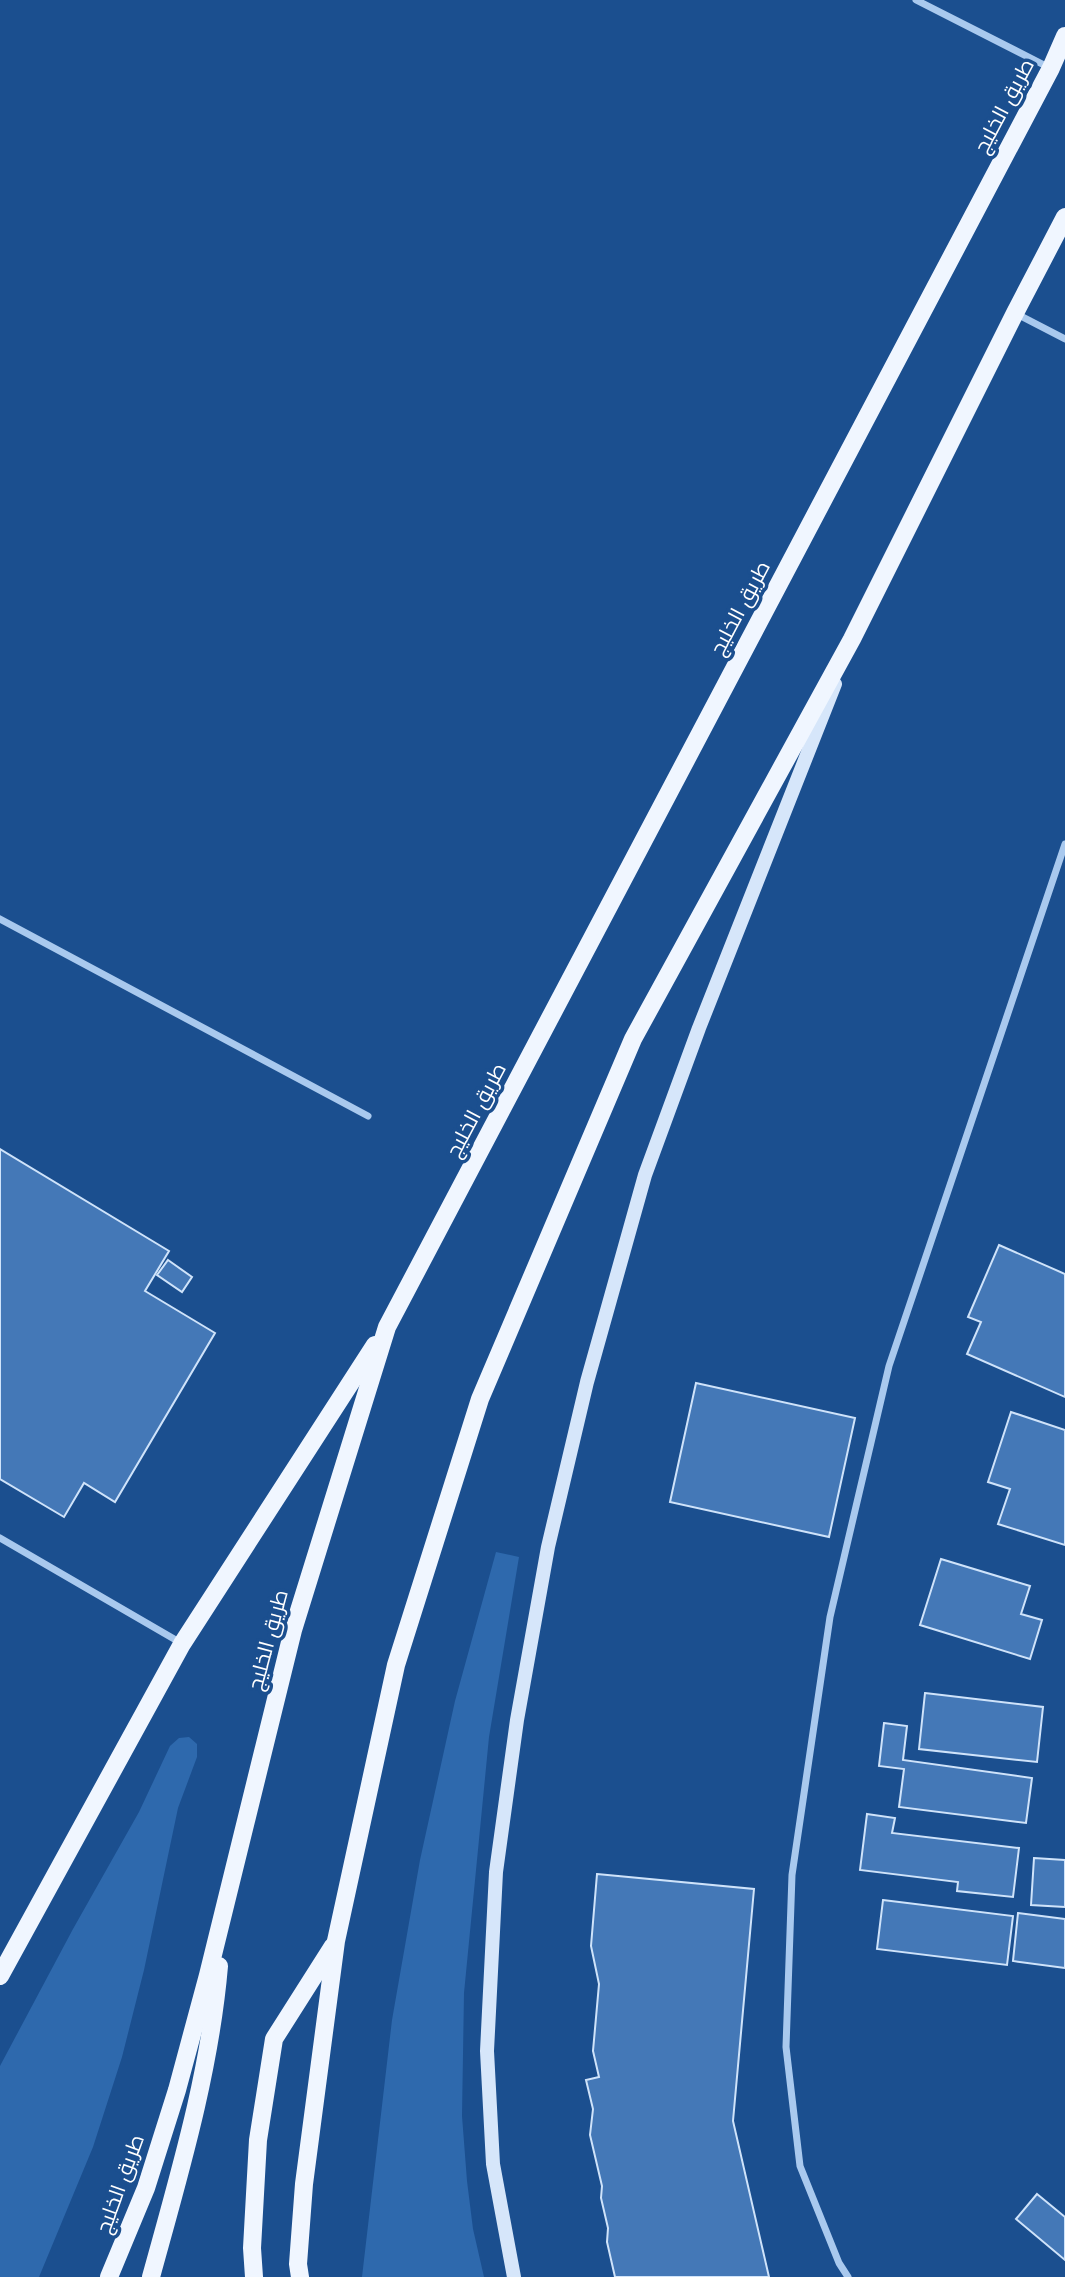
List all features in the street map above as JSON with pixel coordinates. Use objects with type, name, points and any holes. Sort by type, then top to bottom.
[{"type":"main road","name":"طريق الخليج","points":[[108,2277],[146,2188],[177,2090],[293,1630],[387,1327],[1051,68],[1065,36]]},
{"type":"main road","points":[[300,2277],[298,2264],[303,2184],[336,1941],[396,1665],[480,1399],[634,1039],[852,639],[1014,313],[1065,217]]},
{"type":"main road","points":[[514,2277],[494,2164],[487,2051],[496,1872],[517,1720],[548,1546],[587,1382],[645,1175],[699,1028],[852,639]]},
{"type":"main road","points":[[0,1976],[182,1644],[387,1327]]},
{"type":"main road","points":[[151,2277],[177,2181],[214,2023],[225,1907]]},
{"type":"main road","points":[[254,2277],[251,2248],[258,2140],[274,2039],[336,1941]]},
{"type":"street","points":[[916,0],[1051,68]]},
{"type":"street","points":[[1014,313],[1065,340]]},
{"type":"street","points":[[848,2277],[839,2263],[800,2166],[786,2047],[792,1875],[830,1617],[889,1366],[1062,862],[1065,844]]},
{"type":"street","points":[[0,919],[368,1116]]},
{"type":"street","points":[[0,1538],[182,1644]]},
{"type":"shaded area","points":[[496,1552],[519,1557],[489,1737],[464,1993],[462,2116],[473,2229],[484,2277],[362,2277],[392,2020],[420,1860],[455,1701]]},
{"type":"shaded area","points":[[189,1737],[197,1744],[197,1757],[178,1808],[144,1970],[122,2057],[93,2147],[39,2277],[0,2277],[0,2066],[139,1812],[170,1746],[179,1738]]},
{"type":"building","points":[[0,1149],[169,1251],[145,1291],[215,1333],[115,1502],[84,1483],[64,1517],[0,1479]]},
{"type":"building","points":[[999,1245],[1065,1274],[1065,1397],[967,1354],[981,1322],[968,1317]]},
{"type":"building","points":[[168,1260],[192,1277],[182,1292],[157,1275]]},
{"type":"building","points":[[696,1383],[855,1418],[829,1537],[670,1502]]},
{"type":"building","points":[[1011,1412],[1065,1430],[1065,1545],[998,1524],[1010,1489],[988,1482]]},
{"type":"building","points":[[941,1559],[1030,1586],[1021,1614],[1042,1620],[1030,1659],[920,1625]]},
{"type":"building","points":[[925,1693],[1043,1707],[1037,1762],[919,1749]]},
{"type":"building","points":[[884,1723],[907,1726],[903,1760],[1032,1778],[1026,1823],[899,1807],[904,1769],[879,1766]]},
{"type":"building","points":[[867,1814],[895,1818],[892,1833],[1019,1848],[1013,1897],[957,1891],[958,1882],[860,1870]]},
{"type":"building","points":[[1034,1858],[1065,1860],[1065,1907],[1031,1905]]},
{"type":"building","points":[[597,1874],[754,1889],[733,2121],[769,2277],[615,2277],[607,2242],[608,2228],[601,2198],[602,2186],[590,2135],[593,2109],[586,2080],[599,2077],[593,2051],[599,1984],[591,1946]]},
{"type":"building","points":[[883,1900],[1013,1916],[1007,1965],[877,1949]]},
{"type":"building","points":[[1018,1913],[1065,1919],[1065,1968],[1013,1961]]},
{"type":"building","points":[[1037,2194],[1065,2217],[1065,2260],[1016,2219]]}]
